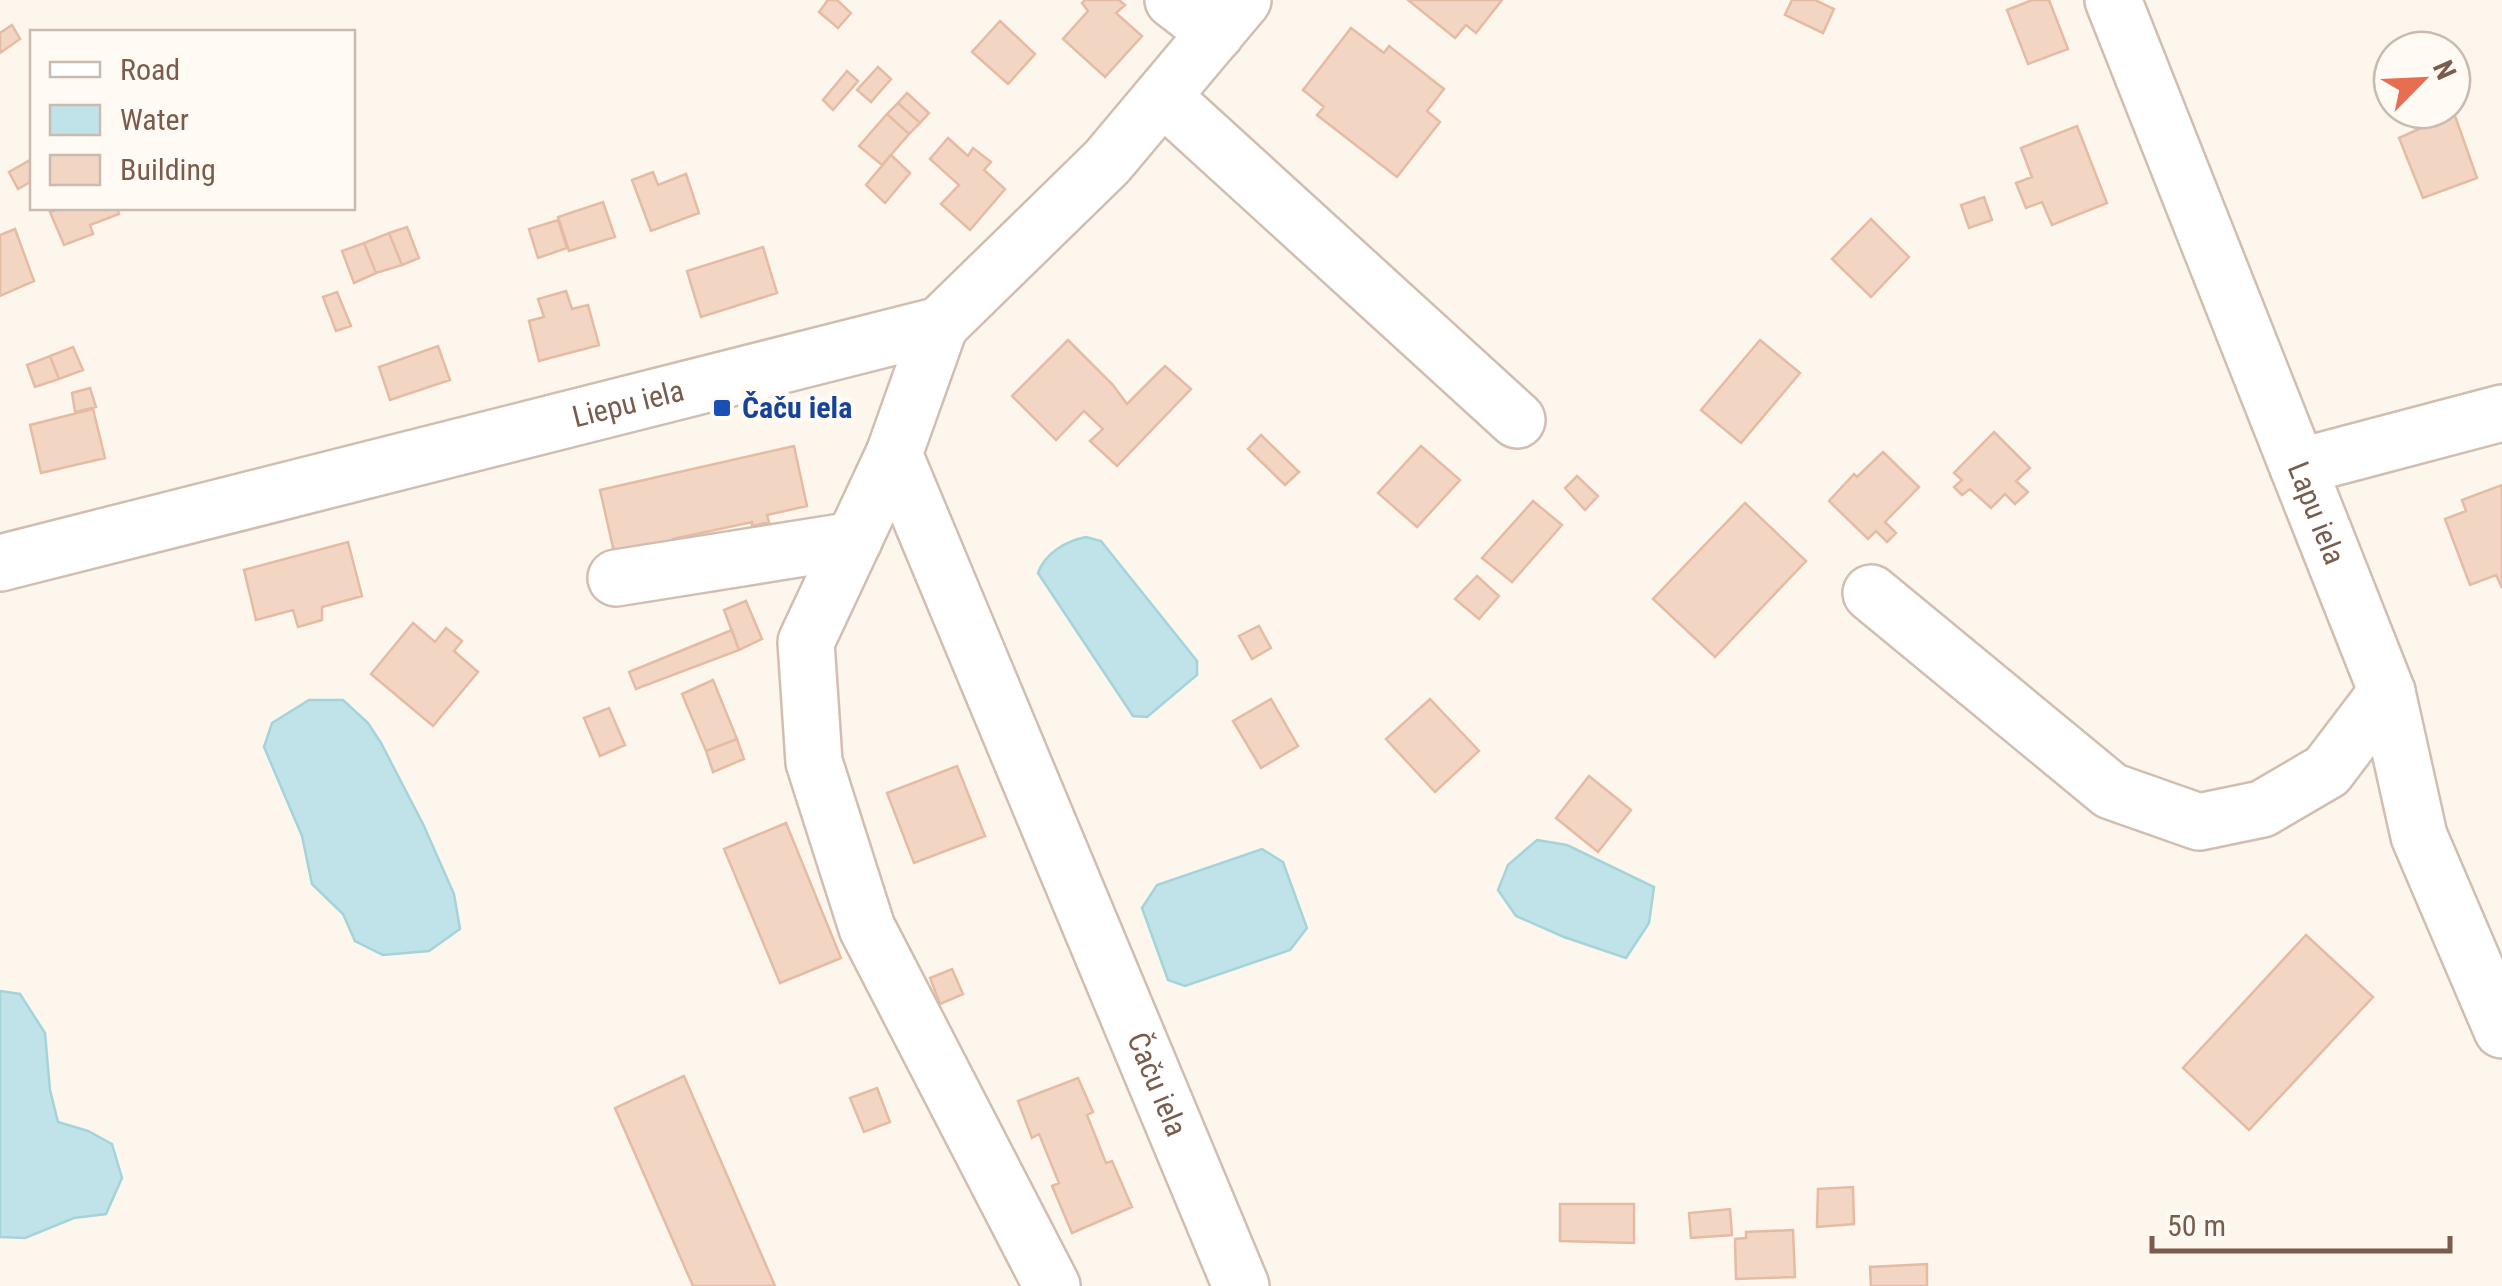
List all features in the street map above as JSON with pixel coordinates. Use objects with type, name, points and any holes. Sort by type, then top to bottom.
[{"type":"street","points":[[1052,1286],[867,928],[814,762],[806,642],[894,454],[940,325],[1107,162],[1230,17],[1173,0]]},
{"type":"street","name":"Lapu iela","points":[[2113,0],[2387,692],[2418,836],[2502,1030]]},
{"type":"street","points":[[1162,97],[1517,420]]},
{"type":"street","name":"Liepu iela","points":[[0,563],[940,325]]},
{"type":"street","points":[[2298,467],[2502,412]]},
{"type":"street","name":"Čaču iela","points":[[894,454],[1241,1286]]},
{"type":"street","points":[[616,578],[854,540]]},
{"type":"street","points":[[1870,592],[2110,791],[2198,822],[2262,808],[2327,771],[2387,692]]},
{"type":"water","points":[[1086,537],[1101,541],[1197,661],[1197,675],[1147,717],[1133,716],[1038,573],[1057,549]]},
{"type":"water","points":[[309,700],[343,700],[368,723],[423,824],[454,894],[460,929],[429,951],[383,955],[355,941],[343,914],[312,884],[302,836],[264,747],[272,723]]},
{"type":"water","points":[[1537,840],[1567,845],[1654,887],[1649,923],[1626,958],[1516,916],[1498,890],[1508,865]]},
{"type":"water","points":[[1262,849],[1283,862],[1307,928],[1290,950],[1185,986],[1168,980],[1142,908],[1157,885]]},
{"type":"water","points":[[0,991],[20,994],[45,1033],[50,1090],[58,1122],[112,1144],[122,1178],[106,1214],[74,1218],[25,1238],[0,1237]]},
{"type":"building","points":[[828,0],[837,0],[851,13],[838,28],[819,12]]},
{"type":"building","points":[[1119,0],[1125,5],[1116,13],[1142,36],[1105,77],[1063,39],[1088,11],[1082,3]]},
{"type":"building","points":[[1408,0],[1502,0],[1476,33],[1466,25],[1455,38]]},
{"type":"building","points":[[1792,0],[1815,0],[1834,9],[1823,33],[1785,15]]},
{"type":"building","points":[[2032,0],[2049,0],[2068,49],[2028,64],[2007,10]]},
{"type":"building","points":[[1000,21],[1035,54],[1008,84],[972,52]]},
{"type":"building","points":[[12,25],[20,39],[0,53],[0,33]]},
{"type":"building","points":[[1351,28],[1384,53],[1389,46],[1444,89],[1427,111],[1440,122],[1397,177],[1317,115],[1324,107],[1303,90]]},
{"type":"building","points":[[878,67],[891,79],[871,102],[857,90]]},
{"type":"building","points":[[847,71],[858,81],[833,110],[823,100]]},
{"type":"building","points":[[907,93],[929,113],[920,123],[898,103]]},
{"type":"building","points":[[898,103],[920,123],[909,134],[887,114]]},
{"type":"building","points":[[887,114],[909,134],[882,165],[859,146]]},
{"type":"building","points":[[2077,126],[2107,203],[2052,225],[2042,202],[2026,208],[2016,183],[2032,177],[2021,148]]},
{"type":"building","points":[[2417,130],[2460,130],[2477,178],[2423,198],[2399,138]]},
{"type":"building","points":[[948,138],[968,156],[973,148],[991,162],[984,170],[1005,189],[970,230],[941,204],[959,185],[930,159]]},
{"type":"building","points":[[891,155],[910,173],[885,203],[866,185]]},
{"type":"building","points":[[30,160],[30,182],[18,189],[9,172]]},
{"type":"building","points":[[653,172],[658,185],[686,174],[699,213],[651,231],[632,180]]},
{"type":"building","points":[[1984,197],[1992,220],[1969,228],[1961,205]]},
{"type":"building","points":[[603,202],[615,237],[569,251],[558,217]]},
{"type":"building","points":[[118,210],[119,214],[90,225],[93,234],[64,245],[50,212]]},
{"type":"building","points":[[1871,219],[1909,257],[1871,297],[1832,259]]},
{"type":"building","points":[[558,220],[567,248],[538,258],[529,229]]},
{"type":"building","points":[[407,227],[419,258],[402,265],[389,233]]},
{"type":"building","points":[[15,229],[34,281],[0,296],[0,235]]},
{"type":"building","points":[[389,233],[402,265],[376,273],[364,243]]},
{"type":"building","points":[[364,243],[376,273],[354,283],[342,251]]},
{"type":"building","points":[[763,247],[777,293],[701,317],[687,271]]},
{"type":"building","points":[[566,291],[572,309],[588,305],[599,345],[539,361],[529,321],[544,317],[538,299]]},
{"type":"building","points":[[337,292],[351,326],[336,331],[323,297]]},
{"type":"building","points":[[1068,340],[1127,404],[1165,366],[1191,389],[1117,466],[1090,441],[1103,429],[1084,411],[1056,440],[1012,396]]},
{"type":"building","points":[[1760,340],[1800,373],[1741,443],[1701,410]]},
{"type":"building","points":[[438,346],[450,380],[390,400],[379,367]]},
{"type":"building","points":[[73,347],[83,370],[59,379],[50,356]]},
{"type":"building","points":[[50,356],[59,379],[35,387],[27,365]]},
{"type":"building","points":[[90,388],[96,407],[75,412],[72,393]]},
{"type":"building","points":[[93,409],[105,458],[41,473],[30,425]]},
{"type":"building","points":[[1994,432],[2030,468],[2016,481],[2028,492],[2015,504],[2005,494],[1991,508],[1970,489],[1962,495],[1954,487],[1962,480],[1954,473]]},
{"type":"building","points":[[1261,435],[1299,472],[1285,485],[1248,449]]},
{"type":"building","points":[[794,446],[807,506],[767,515],[769,522],[673,539],[675,546],[657,550],[656,543],[614,552],[600,490]]},
{"type":"building","points":[[1421,446],[1460,480],[1417,527],[1378,493]]},
{"type":"building","points":[[1883,452],[1919,487],[1885,522],[1896,533],[1887,542],[1876,531],[1868,539],[1829,501],[1854,474],[1857,477]]},
{"type":"building","points":[[1577,476],[1598,496],[1585,510],[1565,488]]},
{"type":"building","points":[[2502,485],[2502,588],[2496,575],[2470,585],[2445,519],[2466,511],[2462,500]]},
{"type":"building","points":[[1533,501],[1562,525],[1512,582],[1482,558]]},
{"type":"building","points":[[1745,503],[1806,561],[1715,657],[1653,599]]},
{"type":"building","points":[[348,542],[362,596],[322,607],[322,620],[298,627],[293,610],[256,620],[244,570]]},
{"type":"building","points":[[1477,576],[1499,596],[1479,619],[1455,599]]},
{"type":"building","points":[[746,601],[762,639],[739,650],[724,610]]},
{"type":"building","points":[[413,623],[435,642],[446,628],[462,641],[454,651],[478,672],[433,726],[371,674]]},
{"type":"building","points":[[1259,626],[1271,648],[1252,659],[1239,636]]},
{"type":"building","points":[[732,630],[739,650],[636,689],[629,672]]},
{"type":"building","points":[[713,680],[737,739],[706,751],[682,694]]},
{"type":"building","points":[[1271,699],[1298,746],[1261,768],[1233,721]]},
{"type":"building","points":[[1430,699],[1479,751],[1435,792],[1386,739]]},
{"type":"building","points":[[609,708],[625,745],[600,756],[584,718]]},
{"type":"building","points":[[737,739],[744,759],[713,772],[706,751]]},
{"type":"building","points":[[957,766],[985,836],[914,863],[887,793]]},
{"type":"building","points":[[1589,776],[1631,810],[1598,852],[1556,818]]},
{"type":"building","points":[[786,823],[841,958],[780,983],[724,849]]},
{"type":"building","points":[[2306,935],[2373,997],[2249,1130],[2183,1068]]},
{"type":"building","points":[[952,969],[963,994],[940,1004],[930,978]]},
{"type":"building","points":[[684,1076],[775,1286],[693,1286],[615,1108]]},
{"type":"building","points":[[1078,1078],[1093,1112],[1087,1115],[1106,1163],[1112,1161],[1132,1207],[1072,1233],[1052,1186],[1059,1183],[1039,1134],[1032,1138],[1018,1101]]},
{"type":"building","points":[[877,1088],[890,1122],[864,1132],[850,1098]]},
{"type":"building","points":[[1853,1187],[1854,1224],[1817,1227],[1818,1189]]},
{"type":"building","points":[[1560,1204],[1634,1204],[1634,1243],[1560,1241]]},
{"type":"building","points":[[1730,1209],[1732,1235],[1691,1238],[1689,1213]]},
{"type":"building","points":[[1793,1230],[1795,1277],[1736,1279],[1735,1239],[1746,1238],[1746,1232]]},
{"type":"building","points":[[1927,1264],[1927,1286],[1871,1286],[1870,1267]]},
{"type":"place","name":"Čaču iela","points":[[722,408]]}]
